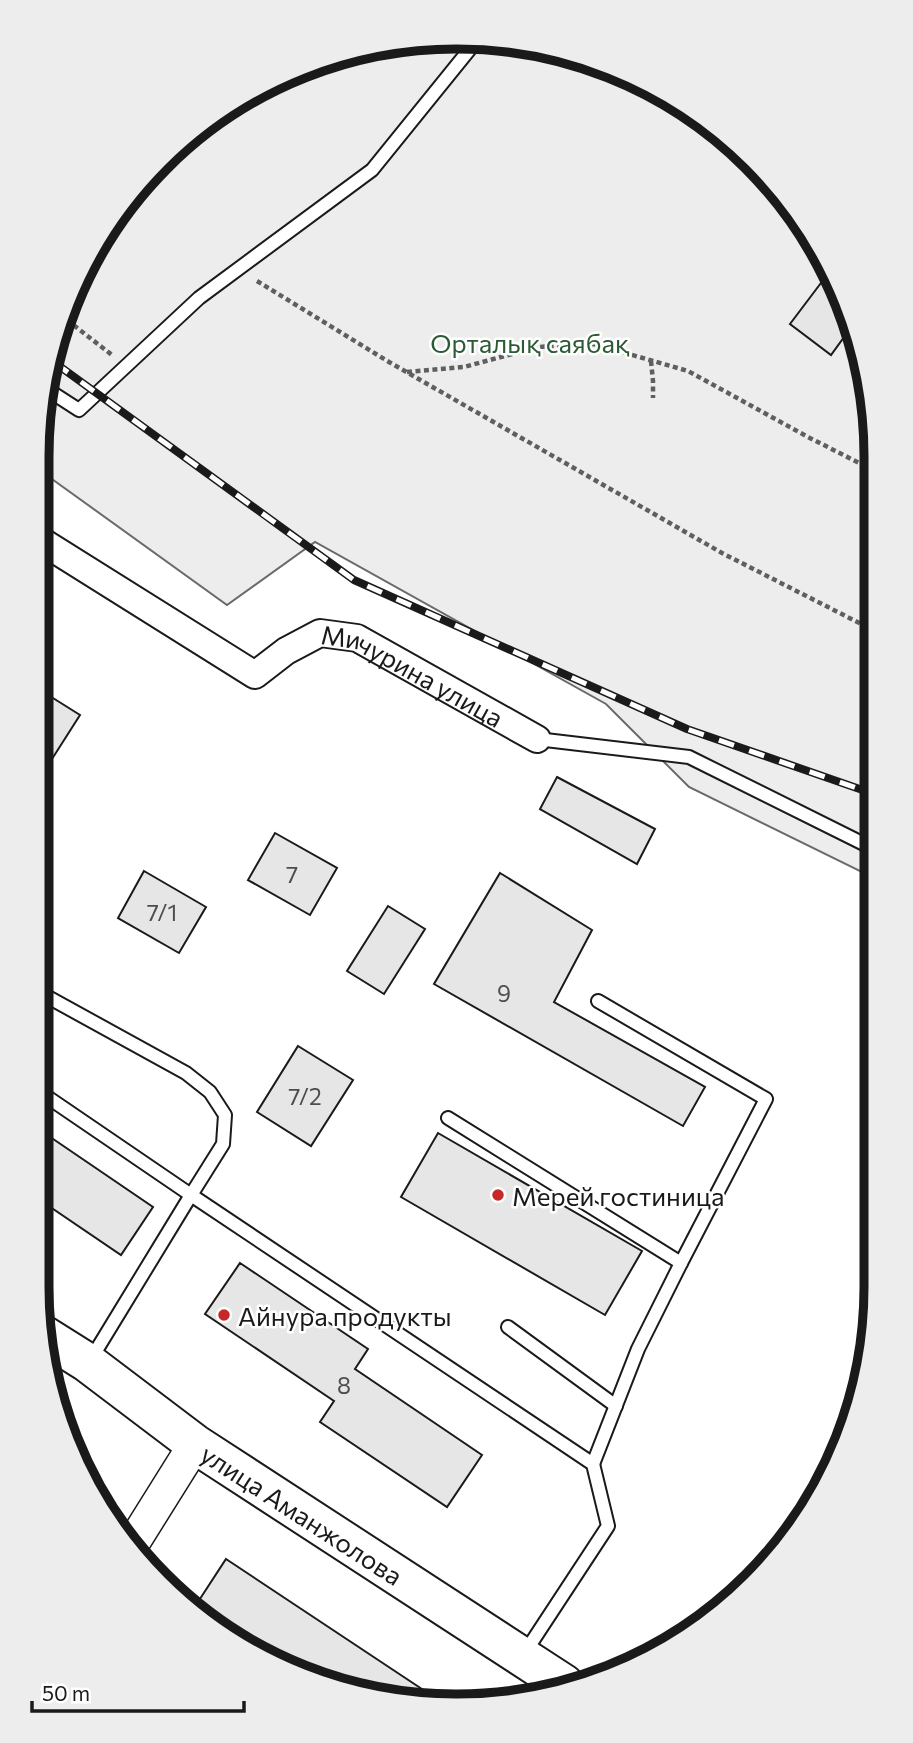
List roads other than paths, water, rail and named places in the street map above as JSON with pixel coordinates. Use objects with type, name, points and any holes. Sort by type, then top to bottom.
[{"type":"main road","name":"улица Аманжолова","points":[[52,1340],[88,1363],[195,1444],[559,1681]]},
{"type":"street","name":"Мичурина улица","points":[[49,546],[255,676],[286,651],[320,633],[357,638],[537,738]]},
{"type":"street","points":[[136,1538],[195,1444]]},
{"type":"lane","points":[[54,394],[79,410],[199,298],[372,170],[469,49]]},
{"type":"lane","points":[[537,738],[689,757],[864,844]]},
{"type":"lane","points":[[49,999],[186,1073],[210,1091],[225,1115],[223,1144],[88,1363]]},
{"type":"lane","points":[[522,1657],[608,1526],[593,1464],[638,1349],[766,1100],[598,1001]]},
{"type":"lane","points":[[49,1098],[593,1464]]},
{"type":"lane","points":[[448,1118],[681,1263]]},
{"type":"lane","points":[[508,1327],[616,1406]]},
{"type":"railway","points":[[59,366],[354,580],[687,729],[864,791]]},
{"type":"place","name":"Мерей гостиница","points":[[498,1195]]},
{"type":"place","name":"Айнура продукты","points":[[224,1315]]},
{"type":"park label","name":"Орталық саябақ","points":[[530,342]]}]
